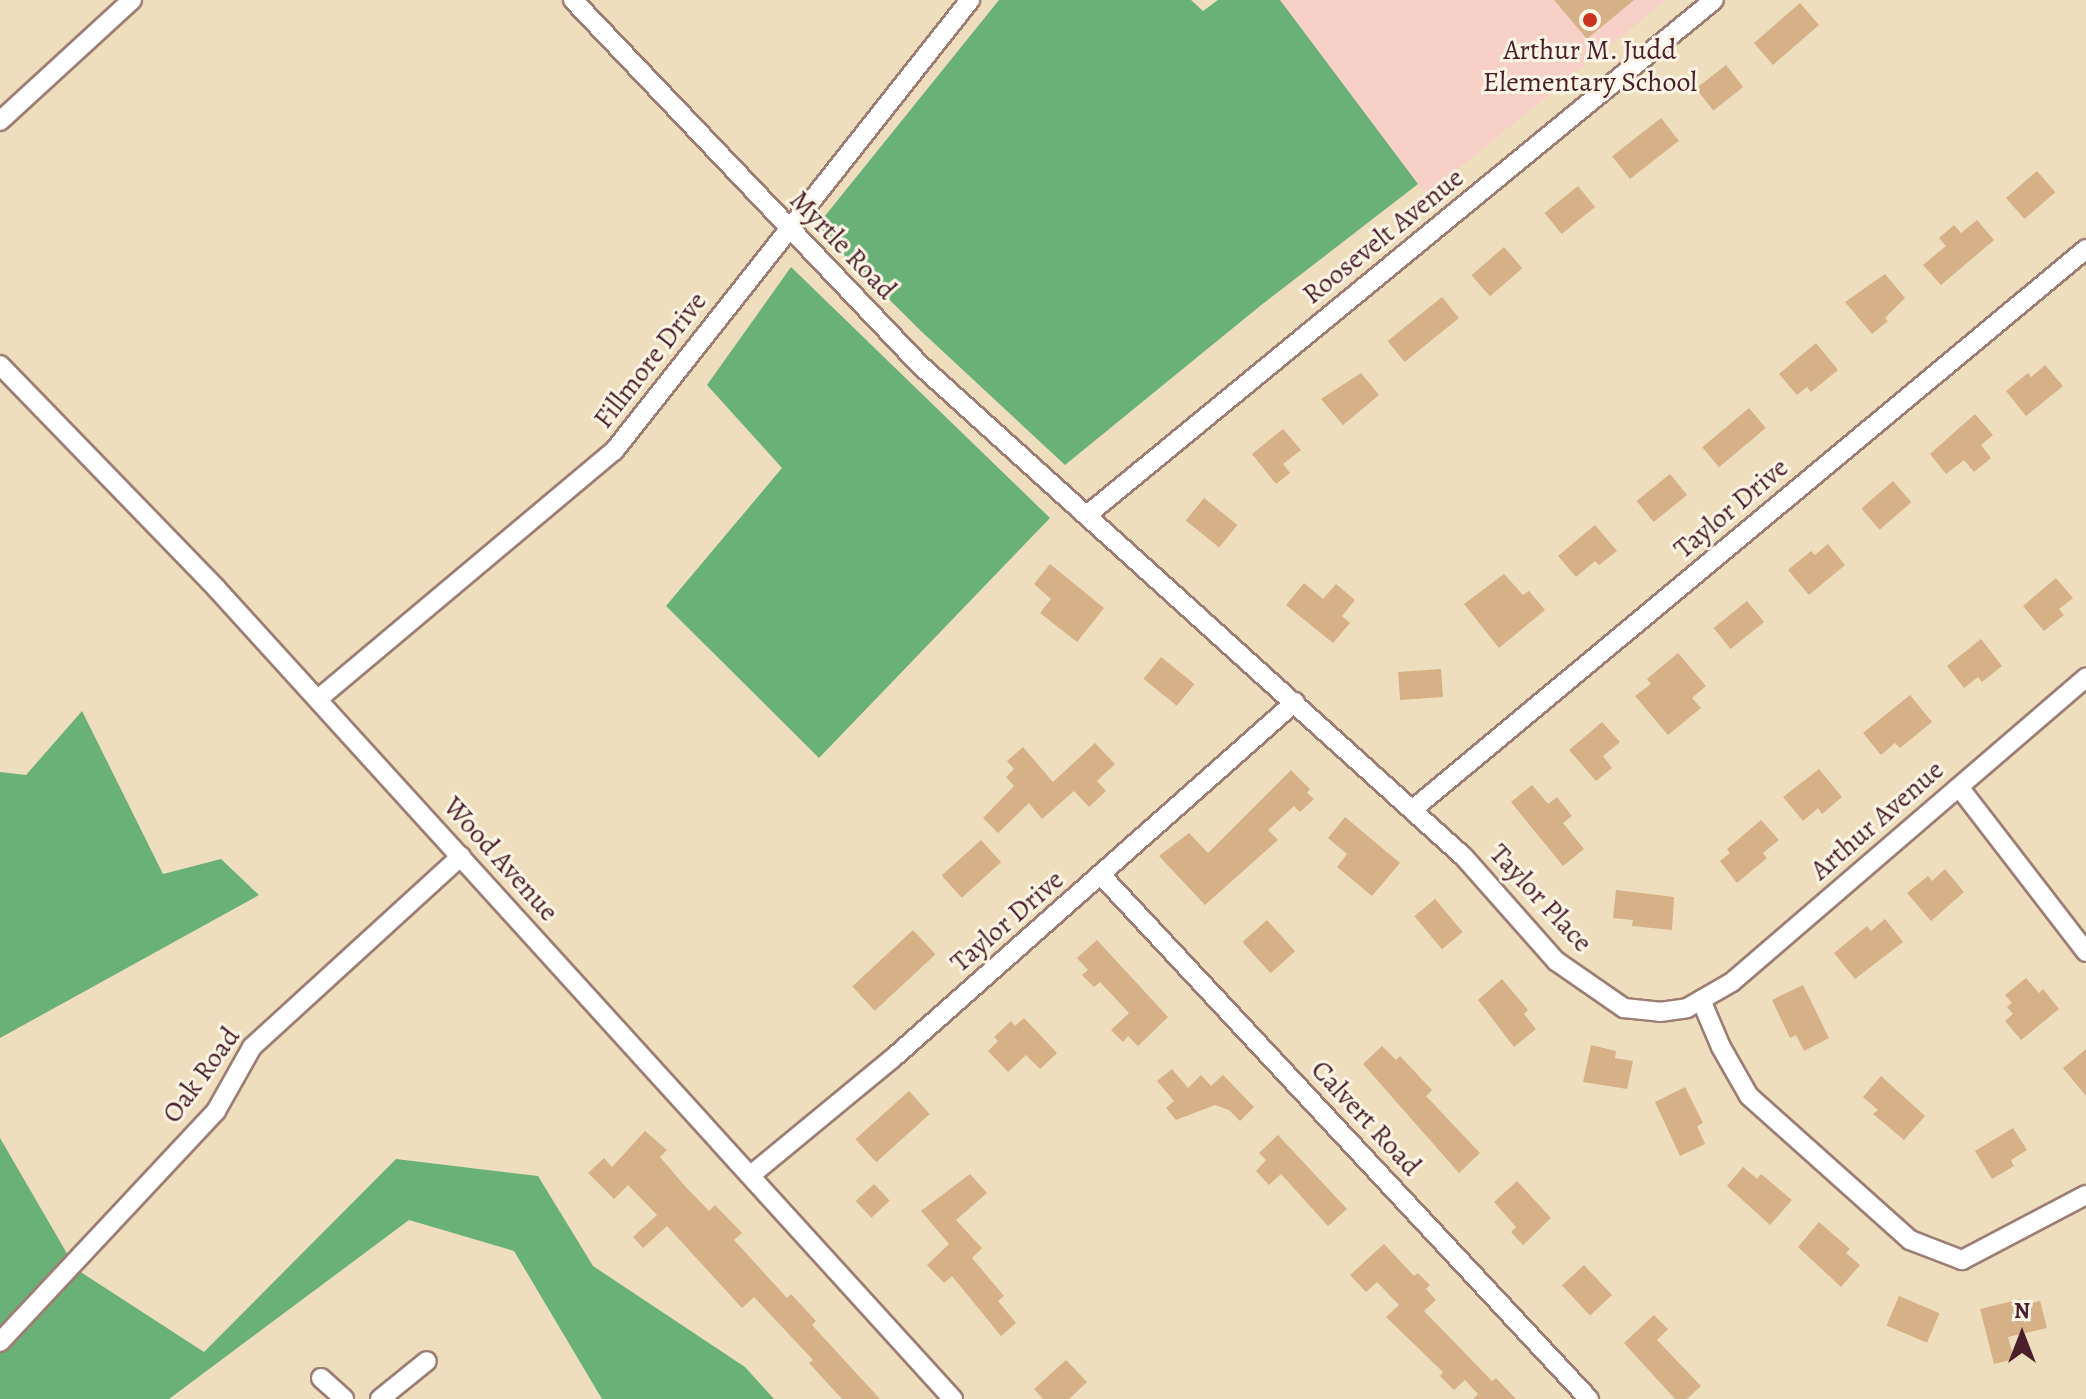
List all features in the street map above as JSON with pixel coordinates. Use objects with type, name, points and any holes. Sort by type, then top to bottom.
[{"type":"street","points":[[0,121],[132,0]]},
{"type":"street","name":"Myrtle Road","points":[[573,0],[920,365],[1087,515]]},
{"type":"street","name":"Fillmore Drive","points":[[318,699],[614,451],[970,0]]},
{"type":"street","name":"Roosevelt Avenue","points":[[1087,515],[1714,0]]},
{"type":"street","name":"Taylor Drive","points":[[1412,810],[2086,249]]},
{"type":"street","name":"Wood Avenue","points":[[0,365],[216,588],[953,1399]]},
{"type":"street","name":"Taylor Place","points":[[1087,515],[1464,857],[1556,961],[1592,989],[1624,1008],[1640,1012],[1687,1008],[1701,1000]]},
{"type":"street","name":"Arthur Avenue","points":[[1701,1000],[1732,982],[2086,677]]},
{"type":"street","name":"Taylor Drive","points":[[751,1175],[893,1058],[1295,702]]},
{"type":"street","points":[[1959,787],[2086,952]]},
{"type":"street","name":"Oak Road","points":[[0,1342],[216,1111],[252,1047],[461,856]]},
{"type":"street","name":"Calvert Road","points":[[1101,875],[1589,1399]]},
{"type":"street","points":[[1701,1000],[1721,1047],[1749,1096],[1910,1240],[1962,1260],[2086,1195]]},
{"type":"street","points":[[380,1399],[427,1361]]},
{"type":"street","points":[[321,1378],[344,1399]]},
{"type":"shaded area","points":[[1280,0],[1666,0],[1426,195]]},
{"type":"green space","points":[[999,0],[1191,0],[1203,11],[1218,0],[1280,0],[1418,184],[1260,306],[1065,465],[921,331],[816,227]]},
{"type":"green space","points":[[791,267],[1050,518],[819,758],[666,606],[782,468],[707,385]]},
{"type":"green space","points":[[82,711],[163,874],[221,859],[259,895],[0,1038],[0,772],[26,775]]},
{"type":"green space","points":[[0,1138],[76,1269],[204,1352],[396,1159],[538,1176],[593,1266],[745,1367],[774,1399],[602,1399],[514,1251],[409,1220],[169,1399],[0,1399]]},
{"type":"building","name":"Arthur M. Judd Elementary School","points":[[1554,0],[1634,0],[1587,39]]},
{"type":"building","points":[[1800,3],[1819,25],[1773,65],[1754,43]]},
{"type":"building","points":[[1726,65],[1743,87],[1713,110],[1696,88]]},
{"type":"building","points":[[1661,118],[1679,141],[1630,179],[1612,156]]},
{"type":"building","points":[[2037,171],[2055,192],[2024,219],[2006,198]]},
{"type":"building","points":[[1578,186],[1595,207],[1562,234],[1545,213]]},
{"type":"building","points":[[1977,220],[1994,240],[1941,285],[1923,265],[1946,246],[1939,238],[1954,225],[1961,233]]},
{"type":"building","points":[[1504,247],[1522,268],[1490,296],[1472,275]]},
{"type":"building","points":[[1885,274],[1905,298],[1885,318],[1888,321],[1872,334],[1845,302]]},
{"type":"building","points":[[1442,297],[1459,318],[1405,362],[1388,341]]},
{"type":"building","points":[[1816,343],[1838,370],[1811,392],[1807,387],[1797,395],[1779,374]]},
{"type":"building","points":[[2045,365],[2063,386],[2026,416],[2006,391],[2028,373],[2031,377]]},
{"type":"building","points":[[1361,373],[1379,395],[1343,425],[1321,399]]},
{"type":"building","points":[[1749,408],[1766,428],[1719,467],[1702,447]]},
{"type":"building","points":[[1975,414],[1993,435],[1981,445],[1991,458],[1974,472],[1964,460],[1946,474],[1930,454]]},
{"type":"building","points":[[1283,429],[1301,450],[1283,464],[1290,473],[1276,484],[1252,454]]},
{"type":"building","points":[[1670,474],[1687,495],[1654,522],[1637,501]]},
{"type":"building","points":[[1893,481],[1911,502],[1880,530],[1861,509]]},
{"type":"building","points":[[1204,498],[1237,525],[1219,548],[1186,521]]},
{"type":"building","points":[[1595,525],[1617,551],[1599,565],[1595,561],[1576,577],[1558,556]]},
{"type":"building","points":[[1828,544],[1845,565],[1809,595],[1788,570],[1811,551],[1815,555]]},
{"type":"building","points":[[1050,564],[1104,608],[1077,642],[1040,613],[1051,599],[1034,584]]},
{"type":"building","points":[[1504,574],[1523,595],[1529,591],[1545,610],[1499,648],[1464,604]]},
{"type":"building","points":[[2056,578],[2073,598],[2059,609],[2064,615],[2044,631],[2023,606]]},
{"type":"building","points":[[1304,583],[1323,599],[1336,584],[1355,600],[1342,616],[1350,623],[1333,643],[1286,605]]},
{"type":"building","points":[[1747,601],[1764,622],[1731,649],[1714,628]]},
{"type":"building","points":[[1981,639],[2002,666],[1982,682],[1978,677],[1964,688],[1947,666]]},
{"type":"building","points":[[1678,653],[1706,686],[1692,698],[1701,708],[1668,735],[1635,696],[1651,684],[1647,679]]},
{"type":"building","points":[[1161,657],[1194,684],[1177,706],[1143,679]]},
{"type":"building","points":[[1441,669],[1443,697],[1400,700],[1398,672]]},
{"type":"building","points":[[1910,695],[1932,722],[1900,748],[1895,743],[1881,755],[1863,733]]},
{"type":"building","points":[[1602,722],[1620,742],[1603,756],[1612,768],[1596,781],[1569,750]]},
{"type":"building","points":[[1095,743],[1115,764],[1097,781],[1106,791],[1089,807],[1074,791],[1042,819],[1029,803],[998,833],[983,818],[1014,786],[1006,777],[1014,769],[1007,761],[1023,747],[1053,782]]},
{"type":"building","points":[[1819,769],[1842,797],[1822,814],[1818,808],[1803,821],[1783,797]]},
{"type":"building","points":[[1291,770],[1310,789],[1307,793],[1314,799],[1300,812],[1294,806],[1268,830],[1278,840],[1205,905],[1159,856],[1189,833],[1208,853]]},
{"type":"building","points":[[1532,785],[1548,804],[1557,797],[1572,816],[1563,823],[1584,849],[1563,866],[1511,802]]},
{"type":"building","points":[[1345,817],[1400,863],[1372,896],[1337,867],[1347,854],[1328,838]]},
{"type":"building","points":[[1761,820],[1779,840],[1763,853],[1767,858],[1737,883],[1720,861],[1730,853],[1727,849]]},
{"type":"building","points":[[981,840],[1001,862],[962,898],[942,875]]},
{"type":"building","points":[[1945,869],[1964,892],[1931,921],[1907,893],[1928,876],[1932,881]]},
{"type":"building","points":[[1616,890],[1674,897],[1672,930],[1632,926],[1633,920],[1613,918]]},
{"type":"building","points":[[1435,899],[1463,932],[1442,949],[1414,916]]},
{"type":"building","points":[[1885,919],[1903,942],[1855,979],[1834,953],[1867,926],[1871,931]]},
{"type":"building","points":[[1267,920],[1295,951],[1271,973],[1242,942]]},
{"type":"building","points":[[913,930],[936,954],[875,1011],[852,987]]},
{"type":"building","points":[[1097,940],[1168,1017],[1138,1046],[1128,1036],[1123,1042],[1111,1030],[1129,1013],[1100,982],[1094,987],[1082,975],[1088,970],[1077,958]]},
{"type":"building","points":[[2026,978],[2039,993],[2043,989],[2059,1009],[2021,1040],[2005,1021],[2013,1014],[2007,1007],[2012,1003],[2005,995]]},
{"type":"building","points":[[1502,979],[1528,1010],[1524,1014],[1536,1029],[1514,1047],[1478,1000]]},
{"type":"building","points":[[1803,985],[1829,1038],[1804,1051],[1796,1035],[1790,1038],[1772,1000]]},
{"type":"building","points":[[1024,1018],[1057,1053],[1040,1069],[1026,1055],[1008,1072],[988,1051],[998,1041],[994,1037],[1011,1021],[1015,1026]]},
{"type":"building","points":[[1591,1045],[1616,1051],[1615,1058],[1633,1061],[1627,1089],[1583,1082]]},
{"type":"building","points":[[1382,1046],[1396,1060],[1400,1056],[1432,1090],[1426,1096],[1480,1153],[1459,1173],[1363,1064]]},
{"type":"building","points":[[2086,1049],[2086,1096],[2063,1068]]},
{"type":"building","points":[[1172,1069],[1188,1088],[1201,1075],[1211,1086],[1223,1075],[1254,1107],[1240,1121],[1229,1110],[1215,1105],[1176,1120],[1166,1108],[1174,1101],[1157,1081]]},
{"type":"building","points":[[1881,1076],[1925,1116],[1904,1140],[1873,1114],[1878,1110],[1863,1097]]},
{"type":"building","points":[[1685,1087],[1703,1123],[1697,1126],[1705,1144],[1680,1156],[1655,1102]]},
{"type":"building","points":[[909,1091],[930,1114],[876,1162],[855,1139]]},
{"type":"building","points":[[2013,1128],[2027,1150],[2011,1160],[2014,1166],[1992,1179],[1975,1151]]},
{"type":"building","points":[[645,1131],[667,1150],[660,1157],[684,1185],[709,1211],[715,1205],[742,1233],[734,1240],[787,1298],[791,1294],[816,1321],[812,1325],[880,1399],[842,1399],[809,1363],[813,1360],[754,1297],[742,1308],[667,1226],[643,1248],[633,1237],[657,1215],[628,1185],[614,1199],[588,1173],[604,1158],[612,1167]]},
{"type":"building","points":[[1278,1135],[1347,1209],[1328,1226],[1281,1174],[1269,1185],[1256,1171],[1266,1160],[1259,1153]]},
{"type":"building","points":[[1743,1167],[1757,1179],[1761,1174],[1792,1200],[1770,1225],[1727,1186]]},
{"type":"building","points":[[970,1174],[987,1193],[956,1220],[982,1248],[972,1258],[1004,1296],[998,1301],[1016,1323],[1001,1336],[952,1276],[944,1283],[927,1265],[949,1244],[921,1211]]},
{"type":"building","points":[[1517,1181],[1551,1218],[1523,1245],[1511,1232],[1516,1227],[1494,1202]]},
{"type":"building","points":[[874,1184],[890,1201],[871,1218],[856,1201]]},
{"type":"building","points":[[1819,1222],[1850,1249],[1846,1253],[1860,1265],[1841,1287],[1798,1247]]},
{"type":"building","points":[[1384,1244],[1414,1276],[1418,1273],[1430,1285],[1426,1289],[1436,1300],[1424,1311],[1492,1381],[1496,1378],[1516,1399],[1473,1399],[1478,1394],[1465,1380],[1454,1390],[1440,1376],[1443,1372],[1386,1317],[1399,1305],[1377,1282],[1366,1292],[1350,1275]]},
{"type":"building","points":[[1584,1265],[1612,1295],[1590,1315],[1562,1285]]},
{"type":"building","points":[[1899,1296],[1940,1313],[1927,1343],[1886,1325]]},
{"type":"building","points":[[2021,1299],[2023,1305],[2040,1301],[2047,1328],[2008,1337],[2014,1359],[1994,1364],[1980,1309]]},
{"type":"building","points":[[1654,1315],[1668,1329],[1657,1340],[1701,1386],[1687,1399],[1675,1399],[1624,1343]]},
{"type":"building","points":[[1066,1360],[1087,1382],[1069,1399],[1043,1399],[1034,1389]]},
{"type":"place","name":"Arthur M. Judd Elementary School","points":[[1590,20]]}]
